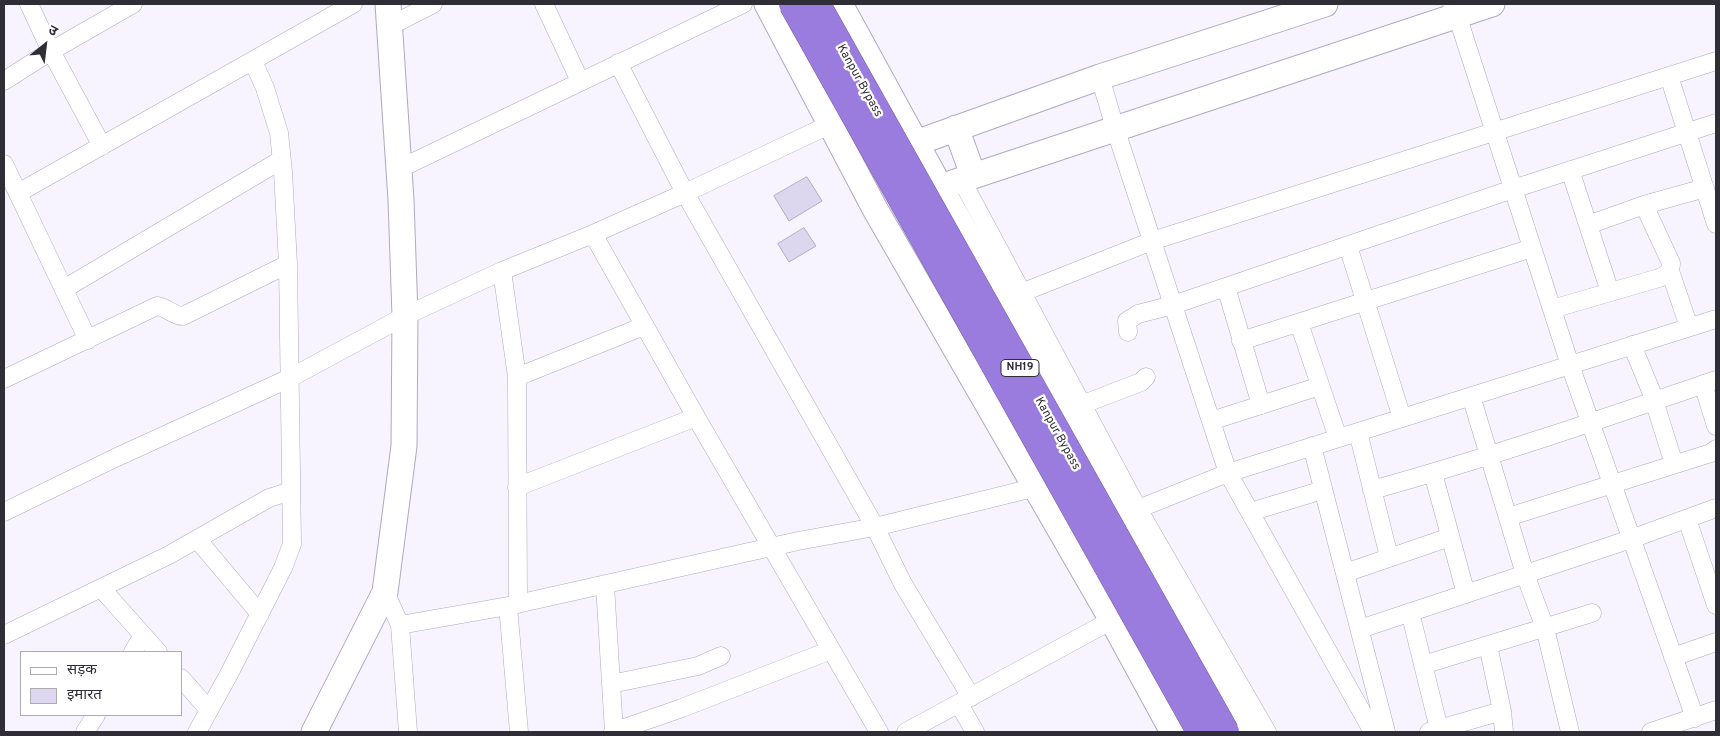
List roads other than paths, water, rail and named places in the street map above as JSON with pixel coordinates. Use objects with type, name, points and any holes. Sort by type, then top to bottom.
[{"type":"highway","name":"Kanpur Bypass","points":[[793,4],[1202,732]]},
{"type":"highway","name":"Kanpur Bypass","points":[[816,4],[1225,732]]},
{"type":"street","points":[[29,4],[51,51],[102,146]]},
{"type":"street","points":[[4,82],[51,51],[133,4]]},
{"type":"street","points":[[18,193],[353,4]]},
{"type":"street","points":[[314,732],[385,592],[404,446],[405,316],[399,169],[389,15],[433,4]]},
{"type":"street","points":[[544,4],[580,81]]},
{"type":"street","points":[[399,169],[743,4]]},
{"type":"street","points":[[766,4],[875,209],[1037,488],[1173,732]]},
{"type":"street","points":[[840,4],[915,142],[958,180],[1138,509],[1266,732]]},
{"type":"street","points":[[853,167],[915,142],[1100,77],[1325,4]]},
{"type":"street","points":[[875,209],[1115,128],[1455,9],[1492,4]]},
{"type":"street","points":[[1455,9],[1570,365],[1695,718]]},
{"type":"street","points":[[197,732],[260,614],[283,568],[292,544],[288,264],[279,133],[265,88],[252,60]]},
{"type":"street","points":[[1021,293],[1152,241],[1716,61]]},
{"type":"street","points":[[618,63],[685,193],[875,527],[965,700],[975,732]]},
{"type":"street","points":[[1670,76],[1716,224]]},
{"type":"street","points":[[1100,77],[1228,473],[1373,732]]},
{"type":"street","points":[[1122,327],[1138,314],[1173,305],[1513,189],[1716,123]]},
{"type":"street","points":[[4,512],[115,458],[290,378],[405,316],[502,271],[593,234],[685,193],[831,124]]},
{"type":"street","points":[[956,128],[958,180],[1248,732]]},
{"type":"street","points":[[64,289],[281,160]]},
{"type":"street","points":[[4,164],[88,340]]},
{"type":"street","points":[[1570,170],[1610,292]]},
{"type":"street","points":[[1588,225],[1644,205],[1705,188]]},
{"type":"street","points":[[1644,205],[1671,263],[1670,271],[1689,327]]},
{"type":"street","points":[[593,234],[771,548],[879,732]]},
{"type":"street","points":[[1348,246],[1402,418]]},
{"type":"street","points":[[1241,341],[1532,248]]},
{"type":"street","points":[[4,379],[157,306],[164,306],[178,316],[183,316],[288,264]]},
{"type":"street","points":[[502,271],[517,377],[517,487],[513,605],[519,732]]},
{"type":"street","points":[[1552,309],[1659,278],[1670,271]]},
{"type":"street","points":[[1226,287],[1261,405]]},
{"type":"street","points":[[1138,509],[1228,473],[1716,319]]},
{"type":"street","points":[[1298,323],[1338,438]]},
{"type":"street","points":[[517,377],[644,326]]},
{"type":"street","points":[[1632,346],[1653,400],[1674,464]]},
{"type":"street","points":[[1081,404],[1141,382],[1146,377]]},
{"type":"street","points":[[1372,490],[1433,473],[1590,423],[1710,382],[1716,426]]},
{"type":"street","points":[[1211,421],[1320,386]]},
{"type":"street","points":[[1471,396],[1525,574],[1545,628],[1570,732]]},
{"type":"street","points":[[517,487],[696,417]]},
{"type":"street","points":[[1358,432],[1389,557]]},
{"type":"street","points":[[1312,446],[1386,732]]},
{"type":"street","points":[[1508,517],[1712,453],[1716,449]]},
{"type":"street","points":[[1433,473],[1466,594]]},
{"type":"street","points":[[400,625],[513,605],[771,548],[798,540],[875,527],[1037,488]]},
{"type":"street","points":[[1250,512],[1323,490]]},
{"type":"street","points":[[4,635],[169,555],[269,498],[291,491]]},
{"type":"street","points":[[1360,629],[1631,539],[1716,508]]},
{"type":"street","points":[[1687,519],[1711,574],[1716,605]]},
{"type":"street","points":[[1345,573],[1450,537]]},
{"type":"street","points":[[197,540],[260,614]]},
{"type":"street","points":[[605,585],[614,732],[682,708],[831,650]]},
{"type":"street","points":[[101,588],[157,651]]},
{"type":"street","points":[[385,592],[400,625],[408,732]]},
{"type":"street","points":[[1410,612],[1423,665],[1434,731],[1502,711]]},
{"type":"street","points":[[1423,665],[1592,613]]},
{"type":"street","points":[[906,732],[1112,620]]},
{"type":"street","points":[[134,651],[143,635]]},
{"type":"street","points":[[1673,656],[1716,642]]},
{"type":"street","points":[[1488,646],[1502,711],[1504,732]]},
{"type":"street","points":[[611,684],[698,666],[721,656]]},
{"type":"street","points":[[182,679],[209,710]]},
{"type":"street","points":[[1664,730],[1716,710]]},
{"type":"street","points":[[85,732],[95,716]]}]
